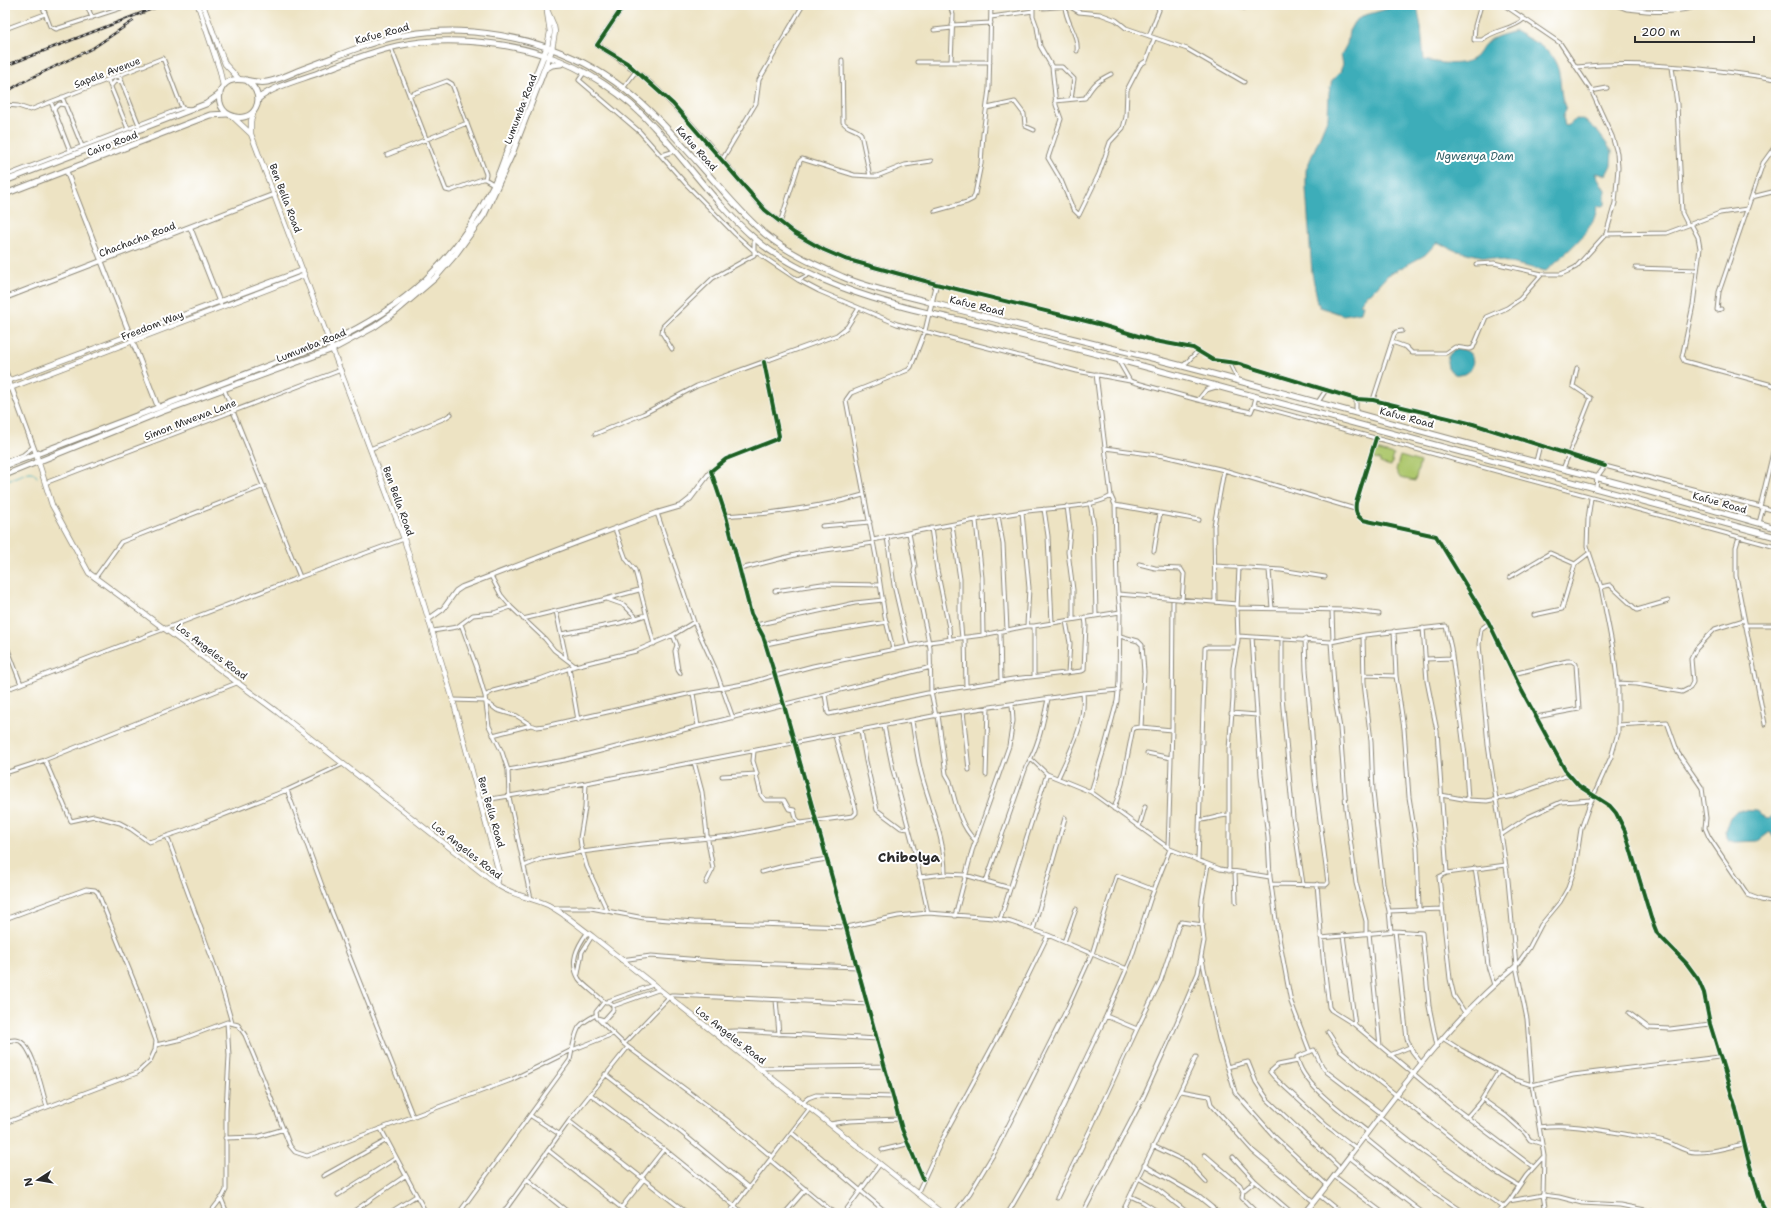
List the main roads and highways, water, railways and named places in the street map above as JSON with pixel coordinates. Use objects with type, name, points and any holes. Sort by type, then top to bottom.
[{"type":"main road","points":[[198,5],[220,71],[223,86],[220,94],[221,107],[227,114],[233,117],[246,116],[251,114],[256,108],[258,99],[256,88],[246,80],[232,80],[223,86]]},
{"type":"main road","points":[[203,5],[225,64],[239,79]]},
{"type":"main road","points":[[546,7],[554,26],[554,37],[550,48]]},
{"type":"main road","name":"Kafue Road","points":[[246,80],[260,83],[275,80],[366,45],[414,33],[446,31],[482,32],[550,48],[596,69],[624,86],[655,114],[746,216],[765,234],[785,249],[852,281],[931,303],[1183,366],[1318,402],[1597,477],[1776,528]]},
{"type":"main road","name":"Kafue Road","points":[[258,99],[265,94],[286,85],[391,48],[416,43],[473,41],[546,56],[598,80],[652,123],[725,209],[754,238],[787,261],[810,274],[848,290],[929,314],[1118,359],[1776,537]]},
{"type":"main road","name":"Lumumba Road","points":[[5,466],[330,342],[390,310],[416,289],[455,248],[496,186],[541,64],[550,48]]},
{"type":"main road","points":[[531,52],[537,56],[541,64]]},
{"type":"main road","name":"Lumumba Road","points":[[5,474],[224,388],[332,349],[374,327],[394,313],[435,278],[468,238],[484,215],[544,70],[546,56]]},
{"type":"main road","points":[[544,70],[552,64],[566,64]]},
{"type":"main road","name":"Cairo Road","points":[[5,181],[23,172],[97,143],[133,132],[141,126],[206,104],[220,94]]},
{"type":"main road","name":"Ben Bella Road","points":[[256,108],[251,121],[251,134],[275,194],[404,539],[433,631],[499,873],[496,884]]},
{"type":"main road","name":"Cairo Road","points":[[5,194],[210,115],[227,114]]},
{"type":"main road","name":"Ben Bella Road","points":[[233,117],[251,134]]},
{"type":"main road","points":[[141,126],[142,134],[147,139]]},
{"type":"main road","points":[[133,132],[138,136],[137,143]]},
{"type":"main road","points":[[11,179],[10,185],[15,190]]},
{"type":"main road","points":[[5,185],[5,194]]},
{"type":"main road","name":"Freedom Way","points":[[7,382],[303,270]]},
{"type":"main road","name":"Freedom Way","points":[[5,390],[186,322],[305,275]]},
{"type":"main road","points":[[184,315],[186,322]]},
{"type":"main road","name":"Los Angeles Road","points":[[36,454],[52,505],[88,572],[95,578],[239,682],[496,884],[514,895],[531,899],[554,908],[592,936],[668,998],[942,1213]]},
{"type":"water","name":"Ngwenya Dam","points":[[1401,5],[1417,5],[1424,60],[1452,64],[1466,62],[1477,55],[1485,44],[1492,39],[1515,31],[1545,49],[1555,61],[1558,69],[1562,98],[1566,109],[1563,117],[1565,126],[1569,125],[1576,119],[1587,122],[1597,130],[1612,151],[1611,165],[1606,175],[1595,173],[1605,190],[1605,205],[1597,207],[1591,225],[1584,234],[1546,271],[1454,250],[1437,242],[1425,255],[1388,275],[1371,293],[1367,294],[1360,303],[1363,305],[1361,312],[1343,315],[1320,307],[1318,303],[1312,273],[1306,170],[1328,117],[1329,93],[1332,80],[1340,72],[1343,64],[1341,55],[1347,44],[1349,31],[1354,22],[1362,16]]},
{"type":"water","points":[[1460,349],[1469,353],[1473,362],[1469,371],[1460,375],[1451,371],[1447,362],[1451,353]]},
{"type":"water","points":[[1737,810],[1757,811],[1768,818],[1772,817],[1776,810],[1776,841],[1770,832],[1758,841],[1734,842],[1728,840],[1725,830],[1730,817]]},
{"type":"waterway","points":[[5,481],[29,472],[33,472],[37,477]]},
{"type":"railway","points":[[5,66],[162,5]]},
{"type":"railway","points":[[5,93],[21,83],[93,48],[133,21]]},
{"type":"district","name":"Chibolya","points":[[909,857]]}]
